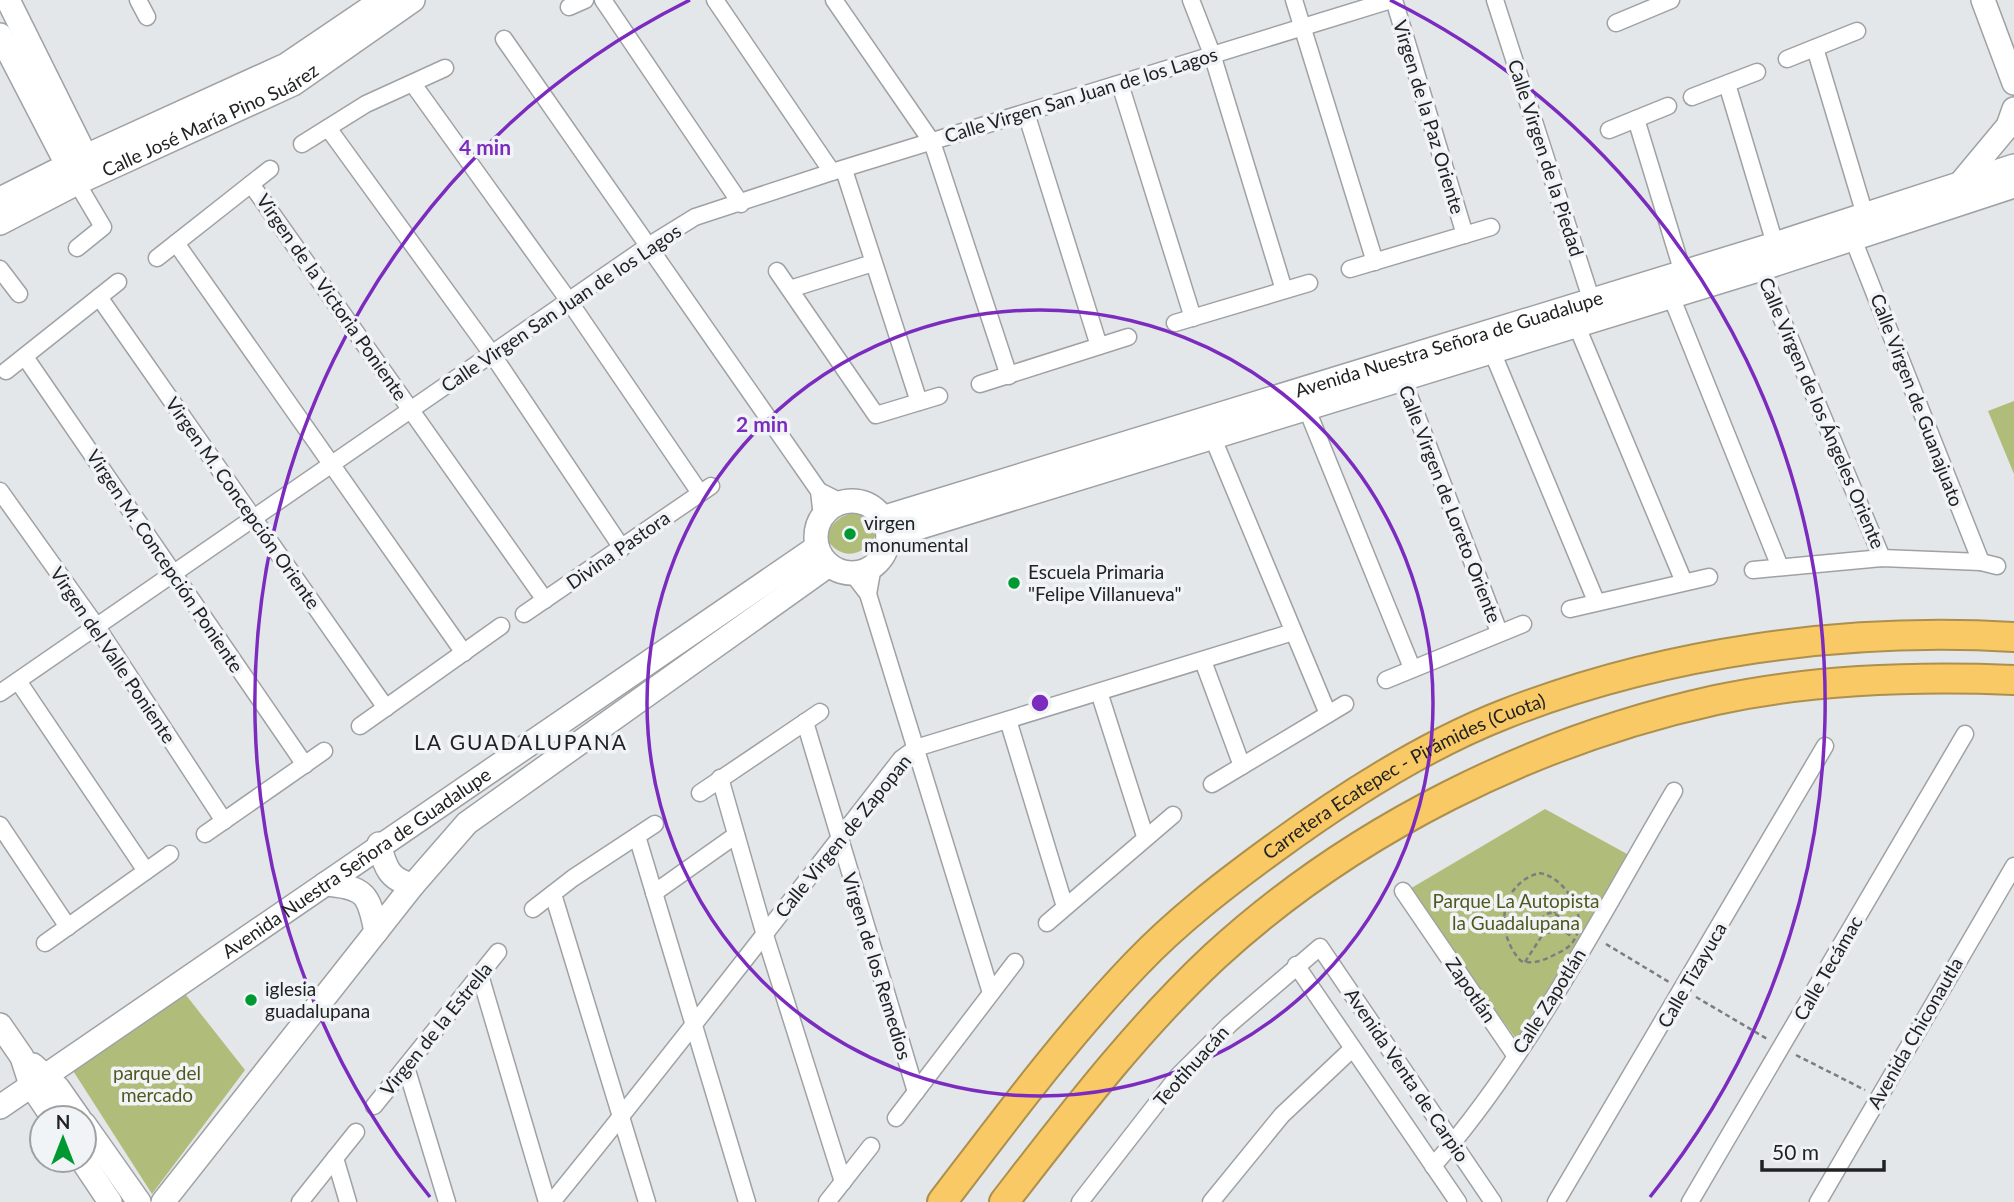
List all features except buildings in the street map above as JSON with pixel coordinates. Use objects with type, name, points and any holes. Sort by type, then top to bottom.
[{"type":"highway","name":"Carretera Ecatepec - Pirámides (Cuota)","points":[[942,1202],[1064,1044],[1137,962],[1227,883],[1312,820],[1421,754],[1505,714],[1641,671],[1754,648],[1898,635],[2014,638]]},
{"type":"highway","name":"Carretera Ecatepec - Pirámides (Cuota)","points":[[1004,1202],[1105,1072],[1215,956],[1273,908],[1339,861],[1452,796],[1584,738],[1717,700],[1848,682],[2014,680]]},
{"type":"street","points":[[8,0],[103,227],[77,248]]},
{"type":"street","points":[[139,0],[147,17]]},
{"type":"street","points":[[0,200],[81,170],[286,65],[382,0]]},
{"type":"street","name":"Calle José María Pino Suárez","points":[[0,223],[81,170],[293,83],[413,0]]},
{"type":"street","points":[[569,8],[585,0]]},
{"type":"street","points":[[603,0],[741,204]]},
{"type":"street","points":[[715,0],[838,171],[873,263],[919,402]]},
{"type":"street","points":[[834,0],[932,142],[1009,376]]},
{"type":"street","points":[[1191,0],[1212,54],[1284,290]]},
{"type":"street","points":[[1294,0],[1375,262]]},
{"type":"street","name":"Calle Virgen San Juan de los Lagos","points":[[0,694],[648,246],[695,217],[1392,0]]},
{"type":"street","name":"Virgen de la Paz Oriente","points":[[1392,0],[1465,235]]},
{"type":"street","name":"Calle Virgen de la Piedad","points":[[1495,0],[1588,313],[1684,582]]},
{"type":"street","points":[[1616,23],[1671,0]]},
{"type":"street","points":[[1983,0],[2014,83]]},
{"type":"street","points":[[1787,59],[1857,31]]},
{"type":"street","points":[[0,35],[81,170]]},
{"type":"street","points":[[504,39],[819,491],[822,517]]},
{"type":"street","points":[[1815,48],[1865,215]]},
{"type":"street","points":[[302,144],[366,104],[445,68]]},
{"type":"street","points":[[1692,97],[1757,72]]},
{"type":"street","points":[[413,83],[569,301]]},
{"type":"street","points":[[1120,84],[1192,318]]},
{"type":"street","points":[[1727,84],[1775,244]]},
{"type":"street","points":[[1609,130],[1668,106]]},
{"type":"street","points":[[1961,183],[2008,126],[2014,110]]},
{"type":"street","points":[[1026,113],[1099,346]]},
{"type":"street","points":[[1636,118],[1683,273]]},
{"type":"street","points":[[328,128],[492,354],[622,548]]},
{"type":"street","name":"Avenida Nuestra Señora de Guadalupe","points":[[885,527],[1212,436],[1491,349],[1588,313],[1683,273],[2014,166]]},
{"type":"street","points":[[157,258],[270,169]]},
{"type":"street","name":"Virgen de la Victoria Poniente","points":[[251,184],[545,600]]},
{"type":"street","name":"Avenida Nuestra Señora de Guadalupe","points":[[885,527],[1588,313],[1671,296],[2014,186]]},
{"type":"street","points":[[1350,269],[1491,228]]},
{"type":"street","name":"Calle Virgen de Guanajuato","points":[[1853,239],[1989,564],[1882,558]]},
{"type":"street","points":[[176,243],[464,653]]},
{"type":"street","points":[[790,289],[873,263]]},
{"type":"street","name":"Calle Virgen de los Ángeles Oriente","points":[[1761,268],[1882,558]]},
{"type":"street","points":[[0,269],[19,294]]},
{"type":"street","points":[[777,271],[876,415],[939,396]]},
{"type":"street","points":[[6,372],[118,282]]},
{"type":"street","points":[[1175,323],[1309,283]]},
{"type":"street","points":[[1671,296],[1780,567]]},
{"type":"street","name":"Virgen M. Concepción Oriente","points":[[99,297],[386,708]]},
{"type":"street","name":"Divina Pastora","points":[[524,614],[705,489],[569,301]]},
{"type":"street","points":[[980,384],[1128,337]]},
{"type":"street","points":[[1491,349],[1596,601]]},
{"type":"street","name":"Virgen M. Concepción Poniente","points":[[25,357],[305,765]]},
{"type":"street","name":"Calle Virgen de Loreto Oriente","points":[[1402,377],[1499,632]]},
{"type":"street","points":[[1306,407],[1412,668]]},
{"type":"street","points":[[1212,436],[1328,714]]},
{"type":"street","name":"Virgen del Valle Poniente","points":[[0,491],[97,627],[225,821]]},
{"type":"street","points":[[819,491],[843,503],[865,504],[885,527],[886,548],[863,570]]},
{"type":"street","points":[[843,503],[822,517],[817,526],[823,556],[863,570]]},
{"type":"street","name":"Avenida Nuestra Señora de Guadalupe","points":[[0,1107],[379,844],[823,556]]},
{"type":"street","name":"Avenida Nuestra Señora de Guadalupe","points":[[163,1202],[413,885],[467,823],[823,556]]},
{"type":"street","points":[[1753,570],[1882,558]]},
{"type":"street","points":[[863,570],[868,594],[991,993]]},
{"type":"street","points":[[1570,609],[1709,577]]},
{"type":"street","points":[[1386,680],[1523,624]]},
{"type":"street","points":[[360,726],[501,626]]},
{"type":"street","name":"Calle Virgen de Zapopan","points":[[550,1202],[694,1026],[764,932],[901,759],[916,748],[1293,632]]},
{"type":"street","points":[[1203,661],[1242,766]]},
{"type":"street","points":[[18,681],[146,871]]},
{"type":"street","points":[[1099,692],[1145,836]]},
{"type":"street","points":[[1212,784],[1345,704]]},
{"type":"street","points":[[700,793],[820,712]]},
{"type":"street","points":[[1009,720],[1065,907]]},
{"type":"street","name":"Virgen de los Remedios","points":[[805,722],[916,1092]]},
{"type":"street","name":"Calle Tecámac","points":[[1690,1202],[1965,734]]},
{"type":"street","name":"Calle Tizayuca","points":[[1556,1202],[1684,990],[1825,746]]},
{"type":"street","points":[[205,834],[324,751]]},
{"type":"street","points":[[720,778],[764,932],[843,1182]]},
{"type":"street","name":"Calle Zapotlán","points":[[1433,1166],[1453,1143],[1515,1055],[1590,935],[1674,791]]},
{"type":"street","points":[[1047,923],[1145,836],[1173,815]]},
{"type":"street","points":[[533,909],[655,824]]},
{"type":"street","points":[[0,825],[68,927]]},
{"type":"street","points":[[654,893],[736,835]]},
{"type":"street","points":[[637,836],[747,1202]]},
{"type":"street","points":[[379,844],[385,868],[397,882],[413,885]]},
{"type":"street","points":[[45,943],[170,854]]},
{"type":"street","name":"Avenida Chiconautla","points":[[1818,1202],[2014,866]]},
{"type":"street","points":[[325,884],[349,885],[360,891],[370,901],[376,932]]},
{"type":"street","name":"Zapotlán","points":[[1403,891],[1515,1055]]},
{"type":"street","points":[[553,894],[647,1202]]},
{"type":"street","name":"Teotihuacán","points":[[1080,1202],[1178,1076],[1230,1024],[1320,947]]},
{"type":"street","name":"Avenida Venta de Carpio","points":[[1320,947],[1493,1202]]},
{"type":"street","name":"Virgen de la Estrella","points":[[374,1106],[498,952]]},
{"type":"street","name":"Virgen de los Remedios","points":[[896,1118],[1015,962]]},
{"type":"street","name":"Avenida Venta de Carpio","points":[[1296,965],[1433,1166],[1452,1200]]},
{"type":"street","points":[[480,975],[550,1202]]},
{"type":"street","points":[[0,1025],[38,1079],[64,1104]]},
{"type":"street","points":[[1211,1202],[1282,1115],[1352,1049]]},
{"type":"street","points":[[406,1067],[447,1202]]},
{"type":"street","points":[[38,1079],[48,1104]]},
{"type":"street","points":[[300,1202],[356,1132]]},
{"type":"street","points":[[98,1144],[139,1202]]},
{"type":"street","points":[[827,1202],[871,1146]]},
{"type":"street","points":[[335,1158],[348,1202]]},
{"type":"street","points":[[91,1174],[110,1202]]},
{"type":"path","points":[[1549,874],[1558,879],[1567,892],[1577,913],[1579,927],[1574,941],[1545,960],[1525,962],[1514,953],[1508,942],[1504,918],[1508,899],[1528,876],[1549,874]]},
{"type":"path","points":[[1504,918],[1542,918],[1554,913],[1567,892]]},
{"type":"path","points":[[1545,930],[1552,932],[1559,928],[1561,920],[1554,913]]},
{"type":"path","points":[[1525,962],[1545,930],[1542,918]]},
{"type":"path","points":[[1590,935],[1782,1047],[1877,1097]]},
{"type":"green space","points":[[2014,401],[2014,474],[1988,411]]},
{"type":"green space","points":[[861,511],[873,515],[880,526],[876,535],[856,553],[840,552],[826,538],[832,526],[848,514]]},
{"type":"green space","name":"Parque La Autopista la Guadalupana","points":[[1545,809],[1638,860],[1522,1047],[1408,890]]},
{"type":"green space","name":"parque del mercado","points":[[182,990],[245,1070],[152,1194],[98,1110],[98,1104],[94,1104],[70,1066]]},
{"type":"place","name":"virgen monumental","points":[[850,534]]},
{"type":"place","name":"Escuela Primaria \"Felipe Villanueva\"","points":[[1014,583]]},
{"type":"place","name":"iglesia guadalupana","points":[[251,1000]]},
{"type":"district","name":"LA GUADALUPANA","points":[[521,743]]}]
